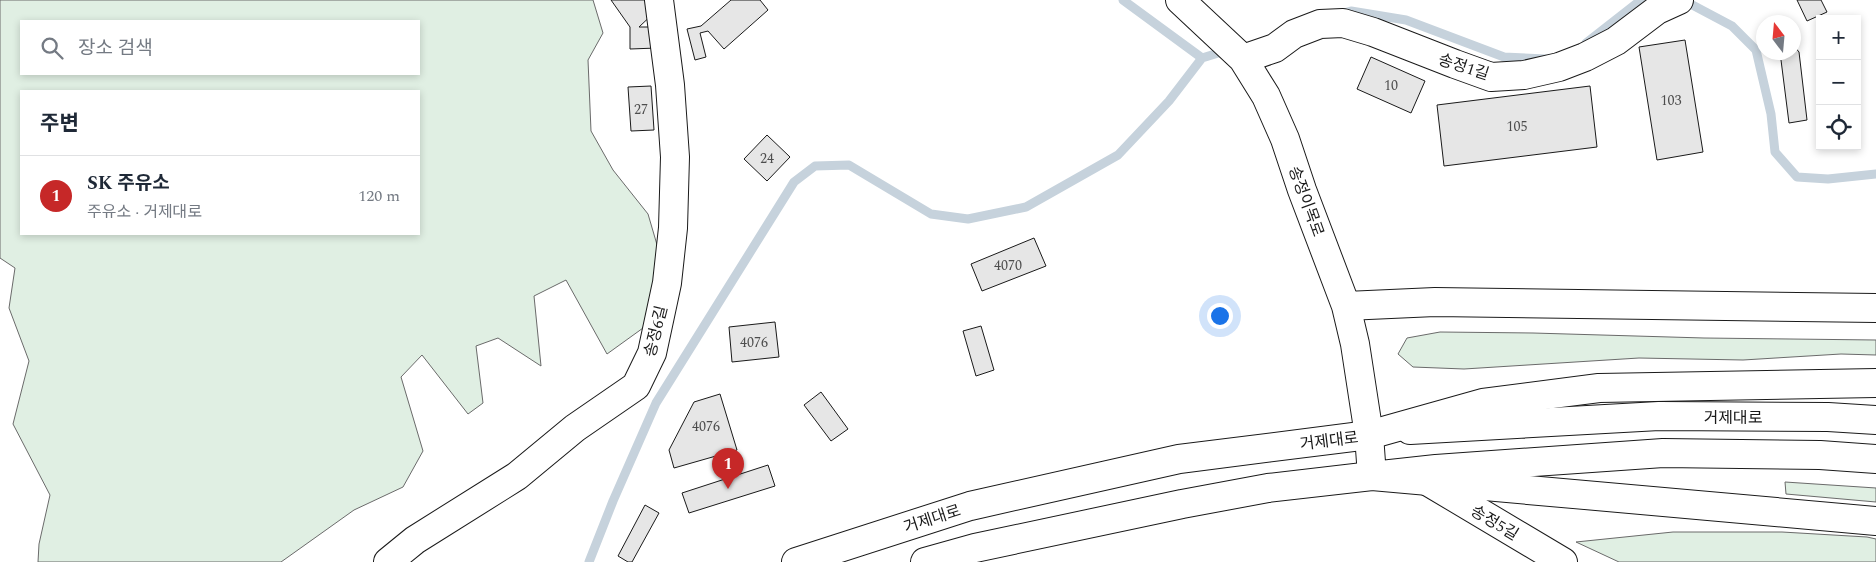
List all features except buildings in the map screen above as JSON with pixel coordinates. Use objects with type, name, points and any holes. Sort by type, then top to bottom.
[{"type":"main road","name":"송정6길","points":[[388,562],[415,540],[517,476],[575,428],[636,386],[652,353],[667,283],[673,228],[675,157],[670,85],[659,0]]},
{"type":"main road","name":"송정이목로","points":[[1180,0],[1206,22],[1243,59],[1266,96],[1285,139],[1302,190],[1346,306],[1355,344],[1372,476]]},
{"type":"main road","name":"송정1길","points":[[1243,59],[1275,48],[1294,34],[1320,24],[1343,23],[1373,32],[1491,77],[1524,75],[1558,67],[1585,57],[1616,41],[1668,5]]},
{"type":"main road","points":[[1346,306],[1435,302],[1876,308]]},
{"type":"main road","points":[[1368,435],[1483,403],[1599,388],[1876,383]]},
{"type":"main road","name":"거제대로","points":[[796,562],[970,506],[1179,459],[1426,428],[1658,416],[1828,417],[1876,420]]},
{"type":"main road","points":[[925,562],[975,548],[1182,504],[1268,488],[1436,469],[1663,453],[1820,455],[1876,459]]},
{"type":"main road","points":[[1372,476],[1876,521]]},
{"type":"main road","name":"송정5길","points":[[1427,480],[1547,560]]},
{"type":"green space","points":[[0,0],[593,0],[603,33],[588,60],[591,131],[613,170],[648,214],[660,255],[650,323],[607,354],[566,280],[534,296],[541,366],[498,338],[476,346],[483,403],[468,414],[422,355],[401,377],[423,451],[403,487],[354,510],[281,562],[38,562],[39,544],[50,495],[13,424],[29,361],[9,308],[15,268],[0,258]]},
{"type":"green space","points":[[1440,332],[1876,340],[1876,355],[1841,354],[1743,360],[1639,358],[1464,369],[1413,367],[1398,354],[1407,338]]},
{"type":"green space","points":[[1785,482],[1876,488],[1876,502],[1786,494]]},
{"type":"green space","points":[[1673,532],[1782,532],[1867,537],[1876,539],[1876,562],[1619,562],[1576,542]]},
{"type":"waterway","points":[[1123,0],[1202,58]]},
{"type":"waterway","points":[[1586,43],[1641,0]]},
{"type":"waterway","points":[[1683,0],[1732,26],[1756,50],[1771,114],[1775,152],[1797,177],[1828,179],[1876,174]]},
{"type":"waterway","points":[[1344,13],[1351,11],[1406,20],[1504,57],[1546,59]]},
{"type":"waterway","points":[[589,562],[613,501],[656,403],[794,182],[815,166],[849,165],[931,214],[968,219],[1026,207],[1118,155],[1169,101],[1202,58],[1228,50]]},
{"type":"place","name":"SK 주유소","points":[[728,489]]}]
